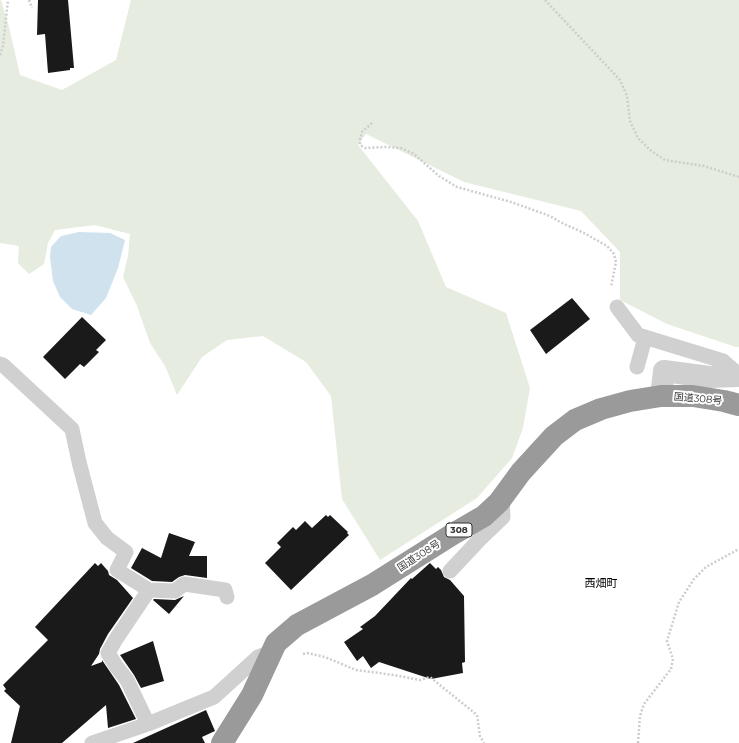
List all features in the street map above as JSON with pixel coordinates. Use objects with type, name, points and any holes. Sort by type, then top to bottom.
[{"type":"highway","name":"国道308号","points":[[222,743],[252,694],[276,643],[297,625],[372,585],[484,516],[554,436],[575,420],[601,409],[630,401],[661,396],[693,396],[739,405]]},
{"type":"street","points":[[661,396],[664,371],[709,377],[739,376]]},
{"type":"lane","points":[[617,307],[638,335],[723,360],[739,376]]},
{"type":"lane","points":[[637,367],[645,338]]},
{"type":"lane","points":[[0,364],[3,365],[72,429],[78,462],[95,523],[107,538],[126,552],[118,570],[149,590],[176,591],[184,584],[224,590],[227,597]]},
{"type":"lane","points":[[450,571],[503,517],[502,497]]},
{"type":"lane","points":[[148,724],[127,680],[108,653],[149,590]]},
{"type":"lane","points":[[92,743],[148,724],[214,697],[258,657],[269,658]]},
{"type":"path","points":[[0,55],[4,41],[8,0]]},
{"type":"path","points":[[29,0],[32,8]]},
{"type":"path","points":[[546,0],[620,80],[627,96],[630,121],[638,138],[650,150],[665,160],[704,166],[739,177]]},
{"type":"path","points":[[372,123],[362,132],[360,139],[360,145],[365,148],[400,148],[414,154],[439,176],[457,187],[511,202],[550,216],[607,246],[614,254],[616,262],[610,294],[617,307]]},
{"type":"path","points":[[638,743],[640,716],[644,704],[671,669],[674,659],[668,641],[679,602],[694,578],[706,567],[739,550]]},
{"type":"path","points":[[269,658],[284,661],[307,653],[324,657],[356,670],[420,680],[430,677],[476,715],[480,736],[484,743]]},
{"type":"shaded area","points":[[0,0],[9,27],[20,75],[62,90],[116,60],[131,0],[739,0],[739,347],[667,324],[620,300],[620,252],[581,211],[464,182],[366,134],[358,145],[418,221],[446,287],[506,313],[530,388],[523,428],[512,458],[477,498],[380,560],[342,499],[331,396],[306,362],[263,336],[227,340],[202,357],[177,395],[165,366],[150,343],[137,306],[123,277],[128,256],[130,234],[95,225],[55,230],[48,243],[44,264],[29,274],[18,263],[19,246],[0,243]]},
{"type":"water","points":[[79,232],[110,233],[125,240],[118,268],[106,298],[91,315],[72,309],[60,297],[53,281],[50,257],[51,247],[61,236]]},
{"type":"building","points":[[38,0],[68,0],[74,68],[70,68],[70,70],[48,73],[45,34],[37,35]]},
{"type":"building","points":[[572,298],[590,319],[546,354],[530,330]]},
{"type":"building","points":[[82,317],[106,340],[96,350],[99,352],[84,367],[80,364],[65,379],[43,357]]},
{"type":"building","points":[[326,515],[328,517],[330,515],[348,532],[347,533],[349,535],[291,590],[265,563],[281,547],[277,543],[293,527],[296,530],[305,521],[312,528]]},
{"type":"building","points":[[169,533],[195,542],[189,556],[207,556],[207,578],[185,575],[172,582],[152,581],[131,568],[142,548],[161,558]]},
{"type":"building","points":[[95,563],[98,566],[101,563],[108,571],[109,575],[117,580],[133,598],[108,634],[99,654],[91,666],[102,662],[102,660],[119,685],[136,719],[108,728],[106,705],[62,743],[11,743],[20,706],[4,691],[6,689],[3,685],[48,640],[35,627]]},
{"type":"building","points":[[430,563],[436,569],[438,567],[444,577],[450,580],[464,596],[465,662],[462,663],[463,673],[431,679],[379,662],[371,668],[363,656],[357,661],[344,642],[363,629],[360,627],[375,616],[411,578],[412,579]]},
{"type":"building","points":[[184,596],[169,614],[153,600],[175,600]]},
{"type":"building","points":[[153,641],[164,681],[141,688],[120,655]]},
{"type":"building","points":[[206,710],[215,731],[202,737],[205,743],[133,743]]},
{"type":"district","name":"西畑町","points":[[601,584]]}]
